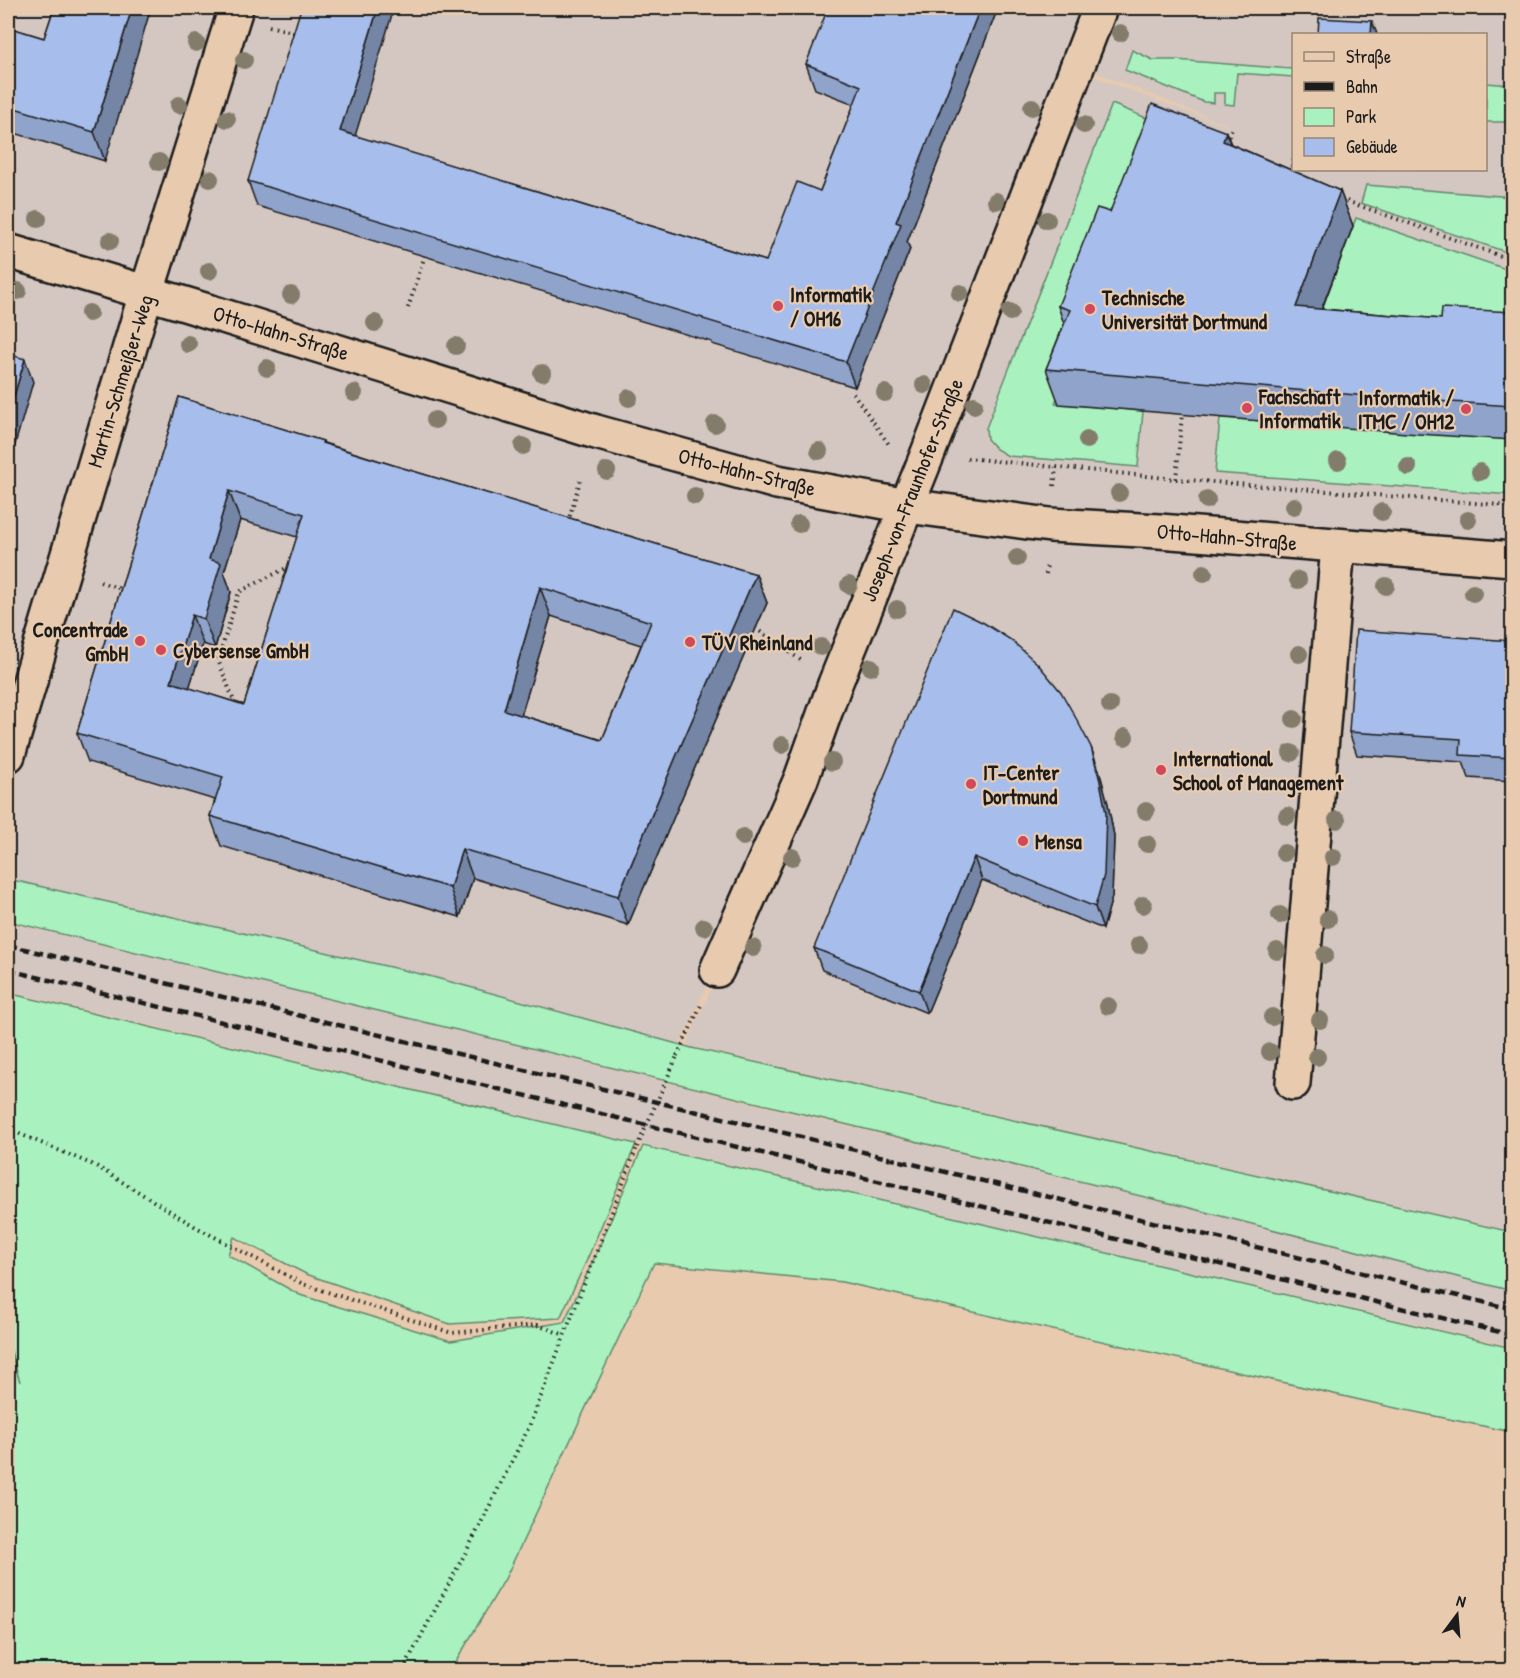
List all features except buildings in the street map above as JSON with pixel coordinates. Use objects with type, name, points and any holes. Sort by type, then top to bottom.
[{"type":"street","name":"Joseph-von-Fraunhofer-Straße","points":[[717,970],[801,779],[835,684],[907,506],[1100,8]]},
{"type":"street","name":"Martin-Schmeißer-Weg","points":[[8,755],[147,292],[235,11]]},
{"type":"street","name":"Otto-Hahn-Straße","points":[[8,251],[650,448],[777,482],[907,506],[1050,525],[1159,531],[1512,559]]},
{"type":"street","points":[[1293,1083],[1338,546]]},
{"type":"path","points":[[235,11],[303,35]]},
{"type":"path","points":[[1227,143],[1233,125]]},
{"type":"path","points":[[1287,181],[1292,162]]},
{"type":"path","points":[[1332,196],[1512,260]]},
{"type":"path","points":[[408,308],[428,245]]},
{"type":"path","points":[[853,393],[890,446]]},
{"type":"path","points":[[1176,479],[1182,415]]},
{"type":"path","points":[[966,458],[1176,479],[1512,506]]},
{"type":"path","points":[[564,532],[580,481]]},
{"type":"path","points":[[236,707],[218,660],[239,592],[298,562]]},
{"type":"path","points":[[106,584],[128,591]]},
{"type":"path","points":[[755,628],[835,684]]},
{"type":"path","points":[[403,1671],[529,1427],[637,1147],[717,970]]},
{"type":"path","points":[[8,1129],[96,1166],[196,1227],[303,1284],[452,1334],[537,1325],[565,1335]]},
{"type":"shaded area","points":[[8,8],[1512,8],[1512,546],[893,517],[711,977],[680,1044],[446,980],[8,879]],"holes":[[[1087,69],[1227,125],[1086,74]]]},
{"type":"shaded area","name":"International School of Management","points":[[909,524],[1512,576],[1512,1231],[686,1045]]},
{"type":"shaded area","points":[[8,922],[1187,1208],[1512,1291],[1512,1346],[611,1137],[8,991]]},
{"type":"green space","points":[[1132,50],[1153,60],[1292,69],[1292,77],[1237,73],[1234,105],[1225,104],[1225,93],[1214,93],[1214,103],[1204,102],[1125,70]]},
{"type":"green space","points":[[1487,83],[1512,85],[1512,122],[1487,122]]},
{"type":"green space","points":[[1112,104],[1166,126],[1055,403],[1143,411],[1138,467],[1008,456],[996,449],[987,439],[986,428]]},
{"type":"green space","points":[[1366,185],[1512,197],[1512,254],[1361,203]]},
{"type":"green space","points":[[1356,218],[1512,271],[1512,346],[1309,342]]},
{"type":"green space","points":[[1220,418],[1512,438],[1512,495],[1215,473]]},
{"type":"green space","points":[[8,879],[429,976],[692,1048],[1512,1232],[1512,1291],[1182,1206],[8,921]]},
{"type":"green space","points":[[8,993],[636,1144],[560,1318],[450,1324],[306,1274],[234,1237],[228,1255],[300,1295],[451,1341],[564,1322],[643,1146],[1512,1348],[1512,1432],[1391,1407],[842,1282],[654,1263],[505,1579],[451,1670],[8,1670],[8,1345],[20,1382],[8,1341]]},
{"type":"railway","points":[[8,945],[1512,1309]]},
{"type":"railway","points":[[8,970],[1512,1335]]},
{"type":"place","name":"Informatik / OH16","points":[[778,306]]},
{"type":"place","name":"Technische Universität Dortmund","points":[[1090,309]]},
{"type":"place","name":"Fachschaft Informatik","points":[[1247,408]]},
{"type":"place","name":"Informatik / ITMC / OH12","points":[[1466,409]]},
{"type":"place","name":"Concentrade GmbH","points":[[140,641]]},
{"type":"place","name":"TÜV Rheinland","points":[[690,642]]},
{"type":"place","name":"Cybersense GmbH","points":[[161,650]]},
{"type":"place","name":"International School of Management","points":[[1161,770]]},
{"type":"place","name":"IT-Center Dortmund","points":[[971,784]]},
{"type":"place","name":"Mensa","points":[[1023,841]]}]
